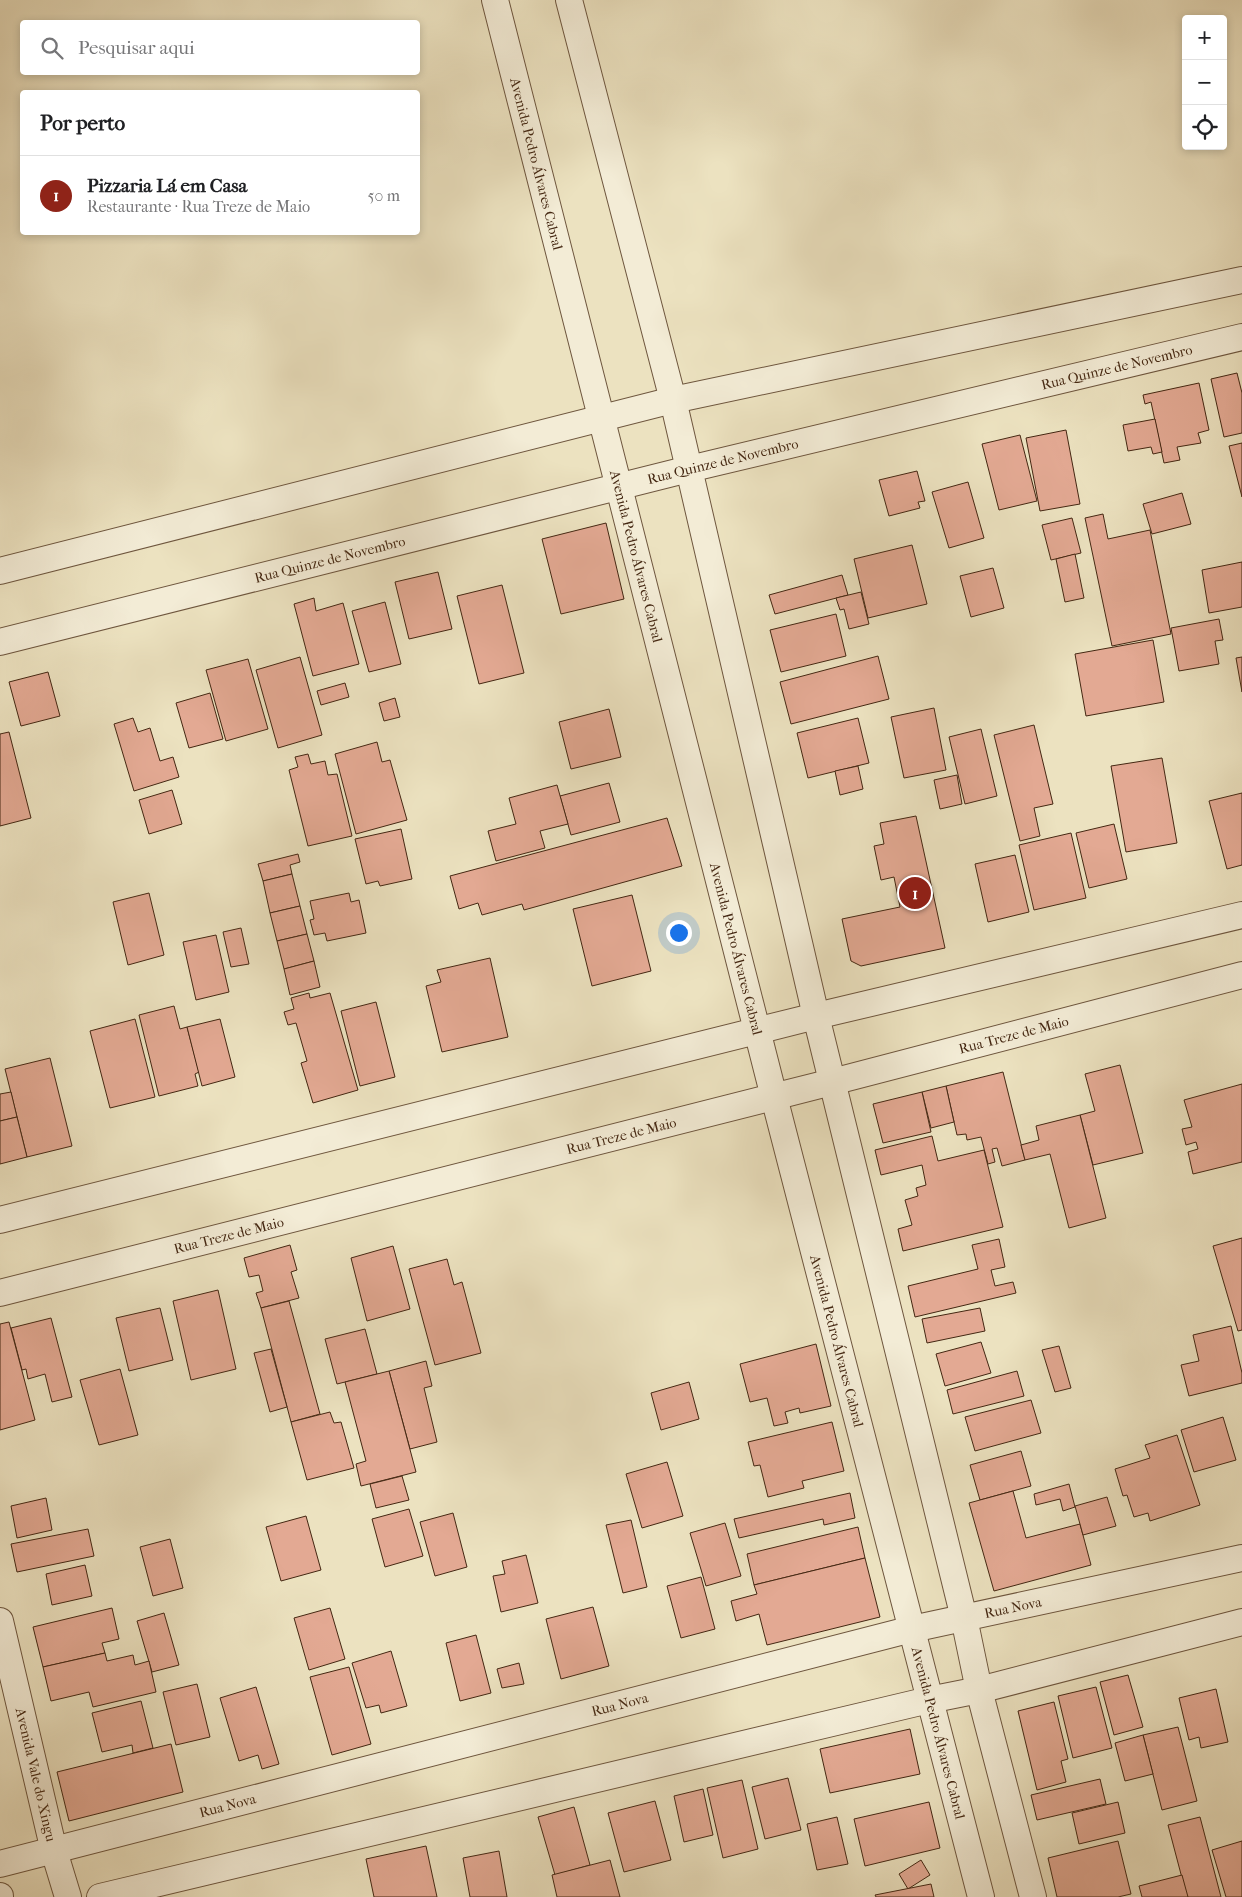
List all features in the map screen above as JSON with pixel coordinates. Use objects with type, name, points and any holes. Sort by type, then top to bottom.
[{"type":"street","name":"Avenida Pedro Álvares Cabral","points":[[495,0],[759,1030],[774,1097],[981,1897]]},
{"type":"street","points":[[569,0],[673,400],[816,1016],[964,1618],[978,1690],[1033,1897]]},
{"type":"street","points":[[0,571],[673,400],[1242,280]]},
{"type":"street","name":"Rua Quinze de Novembro","points":[[0,642],[689,469],[1242,337]]},
{"type":"street","points":[[0,1220],[816,1016],[1242,916]]},
{"type":"street","name":"Rua Treze de Maio","points":[[0,1293],[774,1097],[1242,975]]},
{"type":"street","name":"Rua Nova","points":[[0,1864],[912,1629],[1242,1558]]},
{"type":"street","name":"Avenida Vale do Xingu","points":[[0,1621],[54,1851],[68,1897]]},
{"type":"street","points":[[100,1897],[929,1700],[978,1690],[1242,1622]]},
{"type":"building","points":[[1237,373],[1242,393],[1242,433],[1224,437],[1211,379]]},
{"type":"building","points":[[1199,383],[1209,430],[1198,433],[1201,443],[1177,447],[1180,460],[1164,463],[1151,402],[1145,404],[1143,395]]},
{"type":"building","points":[[1155,419],[1162,452],[1153,454],[1151,447],[1128,451],[1123,425]]},
{"type":"building","points":[[1066,430],[1080,504],[1040,511],[1026,438]]},
{"type":"building","points":[[1020,435],[1037,501],[999,510],[982,444]]},
{"type":"building","points":[[1242,443],[1242,497],[1229,446]]},
{"type":"building","points":[[917,471],[925,501],[918,502],[920,508],[889,516],[879,480]]},
{"type":"building","points":[[968,482],[984,538],[949,548],[932,492]]},
{"type":"building","points":[[1182,493],[1191,524],[1152,534],[1143,504]]},
{"type":"building","points":[[1103,514],[1108,539],[1150,530],[1171,634],[1112,646],[1085,518]]},
{"type":"building","points":[[1072,518],[1081,553],[1051,560],[1042,525]]},
{"type":"building","points":[[606,523],[624,599],[561,614],[542,539]]},
{"type":"building","points":[[912,545],[927,604],[868,618],[854,559]]},
{"type":"building","points":[[1075,554],[1084,598],[1065,602],[1056,559]]},
{"type":"building","points":[[1242,562],[1242,607],[1209,613],[1202,570]]},
{"type":"building","points":[[993,568],[1004,608],[971,617],[960,576]]},
{"type":"building","points":[[438,572],[452,629],[409,639],[395,582]]},
{"type":"building","points":[[842,575],[848,595],[775,614],[769,595]]},
{"type":"building","points":[[502,585],[524,673],[479,684],[457,596]]},
{"type":"building","points":[[861,592],[869,624],[849,629],[844,609],[840,610],[836,598]]},
{"type":"building","points":[[314,598],[316,611],[343,603],[359,664],[313,676],[294,604]]},
{"type":"building","points":[[385,602],[401,664],[369,672],[352,611]]},
{"type":"building","points":[[836,614],[846,656],[781,672],[770,630]]},
{"type":"building","points":[[1219,619],[1223,640],[1215,641],[1219,664],[1179,671],[1171,628]]},
{"type":"building","points":[[1153,640],[1164,702],[1086,716],[1075,654]]},
{"type":"building","points":[[878,656],[889,699],[791,724],[780,682]]},
{"type":"building","points":[[300,657],[322,735],[278,748],[256,670]]},
{"type":"building","points":[[1242,657],[1242,692],[1236,658]]},
{"type":"building","points":[[248,659],[268,729],[226,741],[206,670]]},
{"type":"building","points":[[48,672],[60,716],[21,726],[9,682]]},
{"type":"building","points":[[345,683],[349,697],[321,705],[317,691]]},
{"type":"building","points":[[210,693],[223,739],[189,748],[176,703]]},
{"type":"building","points":[[395,698],[400,717],[384,721],[379,703]]},
{"type":"building","points":[[934,708],[946,770],[904,778],[891,717]]},
{"type":"building","points":[[609,709],[621,757],[571,769],[559,722]]},
{"type":"building","points":[[133,718],[138,732],[150,728],[160,761],[173,757],[179,777],[134,791],[114,724]]},
{"type":"building","points":[[858,718],[869,763],[808,778],[797,733]]},
{"type":"building","points":[[1034,725],[1053,804],[1034,808],[1040,836],[1020,841],[994,735]]},
{"type":"building","points":[[981,729],[997,796],[965,804],[949,737]]},
{"type":"building","points":[[9,732],[31,818],[0,826],[0,734]]},
{"type":"building","points":[[377,742],[382,762],[390,760],[407,820],[356,834],[335,754]]},
{"type":"building","points":[[308,754],[311,764],[325,761],[328,775],[337,774],[352,836],[308,846],[289,770],[298,767],[295,757]]},
{"type":"building","points":[[1162,758],[1177,843],[1126,852],[1111,766]]},
{"type":"building","points":[[858,766],[863,789],[840,795],[835,771]]},
{"type":"building","points":[[957,775],[962,804],[940,809],[934,780]]},
{"type":"building","points":[[609,783],[620,822],[571,835],[560,796]]},
{"type":"building","points":[[557,785],[568,824],[540,831],[545,848],[496,861],[488,831],[516,824],[509,798]]},
{"type":"building","points":[[172,790],[182,824],[149,834],[139,800]]},
{"type":"building","points":[[1242,793],[1242,865],[1227,869],[1209,801]]},
{"type":"building","points":[[916,816],[945,948],[861,966],[851,961],[842,919],[900,907],[894,877],[881,880],[874,846],[884,844],[880,823]]},
{"type":"building","points":[[667,818],[682,866],[524,910],[522,904],[482,915],[478,903],[459,909],[450,876]]},
{"type":"building","points":[[1114,824],[1127,879],[1089,888],[1076,833]]},
{"type":"building","points":[[401,829],[412,879],[380,886],[378,881],[366,884],[355,839]]},
{"type":"building","points":[[1071,833],[1086,898],[1034,910],[1019,845]]},
{"type":"building","points":[[298,854],[300,862],[290,865],[292,874],[263,881],[258,864]]},
{"type":"building","points":[[1015,855],[1029,912],[988,922],[975,864]]},
{"type":"building","points":[[292,874],[300,906],[270,913],[263,881]]},
{"type":"building","points":[[149,893],[164,955],[128,965],[113,902]]},
{"type":"building","points":[[349,893],[351,902],[359,900],[366,933],[327,941],[325,933],[314,935],[310,920],[314,919],[310,901]]},
{"type":"building","points":[[632,895],[651,971],[592,986],[573,909]]},
{"type":"building","points":[[300,906],[307,934],[277,941],[270,913]]},
{"type":"building","points":[[241,928],[249,964],[231,967],[223,932]]},
{"type":"building","points":[[307,934],[314,961],[284,969],[277,941]]},
{"type":"building","points":[[216,935],[229,992],[196,1000],[183,942]]},
{"type":"building","points":[[490,958],[508,1037],[442,1052],[426,986],[441,982],[437,970]]},
{"type":"building","points":[[314,961],[320,987],[290,995],[284,969]]},
{"type":"building","points":[[309,993],[310,998],[330,993],[358,1090],[313,1103],[301,1063],[307,1061],[296,1023],[288,1025],[284,1012],[294,1009],[291,998]]},
{"type":"building","points":[[376,1002],[395,1077],[360,1086],[341,1011]]},
{"type":"building","points":[[174,1006],[180,1029],[187,1027],[199,1072],[195,1074],[198,1086],[159,1096],[139,1015]]},
{"type":"building","points":[[135,1019],[155,1097],[110,1108],[90,1031]]},
{"type":"building","points":[[220,1019],[235,1077],[202,1086],[187,1027]]},
{"type":"building","points":[[50,1058],[72,1146],[27,1157],[5,1069]]},
{"type":"building","points":[[1120,1065],[1143,1153],[1093,1165],[1080,1115],[1095,1111],[1085,1074]]},
{"type":"building","points":[[1003,1072],[1025,1160],[1002,1166],[997,1148],[992,1149],[995,1162],[988,1164],[981,1137],[967,1140],[966,1134],[957,1135],[946,1086]]},
{"type":"building","points":[[1242,1084],[1242,1162],[1193,1174],[1188,1152],[1198,1149],[1196,1142],[1186,1145],[1182,1129],[1192,1127],[1184,1100]]},
{"type":"building","points":[[946,1086],[954,1122],[931,1128],[922,1092]]},
{"type":"building","points":[[11,1092],[17,1117],[0,1121],[0,1094]]},
{"type":"building","points":[[922,1092],[931,1132],[883,1143],[873,1104]]},
{"type":"building","points":[[1080,1115],[1106,1218],[1069,1228],[1050,1154],[1025,1160],[1021,1145],[1039,1140],[1036,1126]]},
{"type":"building","points":[[17,1117],[27,1157],[0,1164],[0,1121]]},
{"type":"building","points":[[932,1136],[938,1161],[984,1150],[1003,1227],[903,1251],[898,1229],[912,1225],[905,1200],[918,1196],[916,1188],[926,1185],[922,1165],[881,1175],[875,1150]]},
{"type":"building","points":[[1242,1238],[1242,1330],[1238,1331],[1213,1246]]},
{"type":"building","points":[[999,1239],[1005,1267],[991,1270],[995,1286],[1013,1282],[1016,1293],[915,1317],[908,1286],[978,1269],[972,1245]]},
{"type":"building","points":[[290,1245],[297,1270],[291,1272],[299,1298],[261,1308],[256,1293],[263,1291],[259,1275],[249,1277],[244,1258]]},
{"type":"building","points":[[393,1246],[410,1309],[367,1321],[351,1258]]},
{"type":"building","points":[[447,1259],[454,1285],[462,1282],[481,1353],[435,1365],[409,1269]]},
{"type":"building","points":[[218,1290],[236,1369],[191,1380],[173,1301]]},
{"type":"building","points":[[289,1301],[320,1414],[291,1422],[261,1308]]},
{"type":"building","points":[[160,1308],[173,1360],[129,1371],[116,1318]]},
{"type":"building","points":[[980,1308],[985,1331],[927,1343],[922,1319]]},
{"type":"building","points":[[51,1318],[72,1397],[52,1402],[45,1374],[28,1379],[26,1369],[22,1370],[11,1328]]},
{"type":"building","points":[[9,1322],[35,1420],[0,1430],[0,1324]]},
{"type":"building","points":[[1231,1326],[1242,1373],[1242,1383],[1189,1396],[1181,1365],[1199,1361],[1193,1335]]},
{"type":"building","points":[[365,1329],[377,1374],[337,1384],[325,1339]]},
{"type":"building","points":[[981,1342],[991,1373],[945,1386],[936,1354]]},
{"type":"building","points":[[816,1344],[831,1406],[800,1413],[799,1408],[785,1412],[788,1423],[774,1426],[767,1398],[750,1402],[740,1364]]},
{"type":"building","points":[[1059,1346],[1071,1388],[1055,1392],[1042,1350]]},
{"type":"building","points":[[271,1349],[287,1407],[270,1412],[254,1353]]},
{"type":"building","points":[[426,1361],[432,1386],[424,1388],[437,1442],[410,1449],[389,1371]]},
{"type":"building","points":[[120,1369],[138,1435],[99,1445],[80,1380]]},
{"type":"building","points":[[389,1371],[416,1472],[361,1486],[356,1464],[366,1461],[345,1382]]},
{"type":"building","points":[[1017,1371],[1024,1396],[953,1414],[947,1390]]},
{"type":"building","points":[[689,1382],[699,1419],[661,1430],[651,1393]]},
{"type":"building","points":[[1031,1400],[1041,1433],[975,1451],[965,1417]]},
{"type":"building","points":[[330,1412],[334,1423],[341,1422],[354,1468],[307,1480],[291,1422]]},
{"type":"building","points":[[1223,1417],[1236,1460],[1194,1472],[1181,1430]]},
{"type":"building","points":[[832,1422],[844,1471],[802,1481],[804,1488],[768,1497],[760,1465],[754,1466],[748,1442]]},
{"type":"building","points":[[1177,1435],[1200,1505],[1150,1521],[1148,1513],[1134,1517],[1127,1495],[1123,1496],[1115,1469],[1150,1458],[1145,1445]]},
{"type":"building","points":[[1021,1451],[1031,1486],[980,1500],[970,1465]]},
{"type":"building","points":[[667,1462],[683,1516],[642,1528],[626,1474]]},
{"type":"building","points":[[402,1476],[409,1500],[376,1508],[370,1484]]},
{"type":"building","points":[[1069,1484],[1075,1507],[1063,1511],[1060,1499],[1036,1505],[1034,1494]]},
{"type":"building","points":[[1013,1491],[1026,1538],[1080,1524],[1091,1565],[994,1591],[969,1503]]},
{"type":"building","points":[[850,1493],[855,1518],[824,1525],[823,1519],[739,1538],[734,1519]]},
{"type":"building","points":[[1107,1497],[1116,1526],[1083,1535],[1075,1506]]},
{"type":"building","points":[[46,1498],[52,1530],[17,1538],[11,1506]]},
{"type":"building","points":[[409,1509],[423,1556],[385,1567],[372,1519]]},
{"type":"building","points":[[453,1513],[467,1567],[435,1576],[420,1522]]},
{"type":"building","points":[[306,1516],[321,1570],[281,1581],[266,1527]]},
{"type":"building","points":[[631,1520],[647,1587],[623,1593],[606,1525]]},
{"type":"building","points":[[725,1523],[741,1576],[706,1586],[690,1533]]},
{"type":"building","points":[[858,1527],[865,1558],[754,1585],[747,1554]]},
{"type":"building","points":[[88,1529],[94,1556],[17,1572],[11,1544]]},
{"type":"building","points":[[170,1539],[183,1588],[153,1596],[140,1547]]},
{"type":"building","points":[[526,1555],[538,1603],[501,1612],[493,1576],[505,1574],[502,1561]]},
{"type":"building","points":[[865,1558],[880,1617],[767,1645],[759,1614],[736,1621],[731,1601],[757,1594],[754,1585]]},
{"type":"building","points":[[85,1565],[92,1596],[52,1605],[46,1574]]},
{"type":"building","points":[[701,1577],[715,1629],[681,1638],[667,1586]]},
{"type":"building","points":[[593,1607],[609,1666],[561,1679],[546,1619]]},
{"type":"building","points":[[112,1608],[119,1639],[102,1643],[105,1653],[43,1667],[33,1627]]},
{"type":"building","points":[[330,1608],[345,1659],[309,1670],[294,1618]]},
{"type":"building","points":[[164,1613],[179,1665],[152,1672],[137,1621]]},
{"type":"building","points":[[476,1635],[491,1693],[460,1701],[446,1643]]},
{"type":"building","points":[[391,1651],[407,1706],[381,1713],[379,1705],[366,1708],[352,1663]]},
{"type":"building","points":[[105,1653],[107,1661],[133,1655],[135,1665],[149,1661],[156,1692],[93,1707],[89,1692],[51,1701],[43,1667]]},
{"type":"building","points":[[519,1663],[524,1684],[502,1688],[497,1669]]},
{"type":"building","points":[[349,1667],[371,1744],[332,1755],[310,1677]]},
{"type":"building","points":[[1128,1675],[1143,1727],[1114,1735],[1100,1682]]},
{"type":"building","points":[[197,1684],[210,1737],[176,1745],[163,1692]]},
{"type":"building","points":[[256,1687],[279,1764],[262,1769],[258,1755],[239,1761],[220,1698]]},
{"type":"building","points":[[1096,1687],[1112,1748],[1073,1758],[1058,1696]]},
{"type":"building","points":[[1216,1689],[1228,1742],[1201,1748],[1199,1737],[1189,1740],[1179,1698]]},
{"type":"building","points":[[141,1701],[153,1748],[133,1753],[132,1745],[102,1752],[92,1713]]},
{"type":"building","points":[[1054,1702],[1068,1759],[1061,1761],[1066,1782],[1037,1790],[1018,1711]]},
{"type":"building","points":[[1178,1727],[1197,1801],[1162,1810],[1143,1735]]},
{"type":"building","points":[[910,1729],[920,1774],[830,1793],[820,1749]]},
{"type":"building","points":[[1143,1735],[1153,1774],[1125,1781],[1115,1743]]},
{"type":"building","points":[[171,1744],[183,1792],[69,1821],[57,1772]]},
{"type":"building","points":[[788,1778],[801,1830],[765,1839],[752,1787]]},
{"type":"building","points":[[1100,1779],[1106,1804],[1037,1820],[1031,1795]]},
{"type":"building","points":[[742,1780],[758,1849],[723,1858],[707,1788]]},
{"type":"building","points":[[703,1789],[713,1835],[684,1842],[674,1796]]},
{"type":"building","points":[[655,1801],[671,1860],[624,1872],[608,1813]]},
{"type":"building","points":[[929,1802],[940,1848],[865,1866],[854,1819]]},
{"type":"building","points":[[1118,1802],[1125,1833],[1079,1844],[1072,1813]]},
{"type":"building","points":[[574,1807],[590,1865],[555,1875],[538,1817]]},
{"type":"building","points":[[837,1817],[848,1864],[817,1870],[807,1824]]},
{"type":"building","points":[[1200,1817],[1221,1897],[1187,1897],[1168,1825]]},
{"type":"building","points":[[1118,1841],[1131,1894],[1118,1897],[1057,1897],[1048,1858]]},
{"type":"building","points":[[1242,1841],[1242,1897],[1226,1897],[1212,1850]]},
{"type":"building","points":[[426,1846],[437,1897],[374,1897],[366,1859]]},
{"type":"building","points":[[499,1851],[507,1897],[470,1897],[463,1858]]},
{"type":"building","points":[[610,1860],[620,1897],[557,1897],[552,1875]]},
{"type":"building","points":[[921,1860],[930,1875],[908,1889],[899,1874]]},
{"type":"building","points":[[1182,1875],[1188,1897],[1142,1897],[1139,1886]]},
{"type":"building","points":[[931,1884],[934,1897],[876,1897],[875,1895]]},
{"type":"place","name":"Pizzaria Lá em Casa","points":[[915,893]]}]
